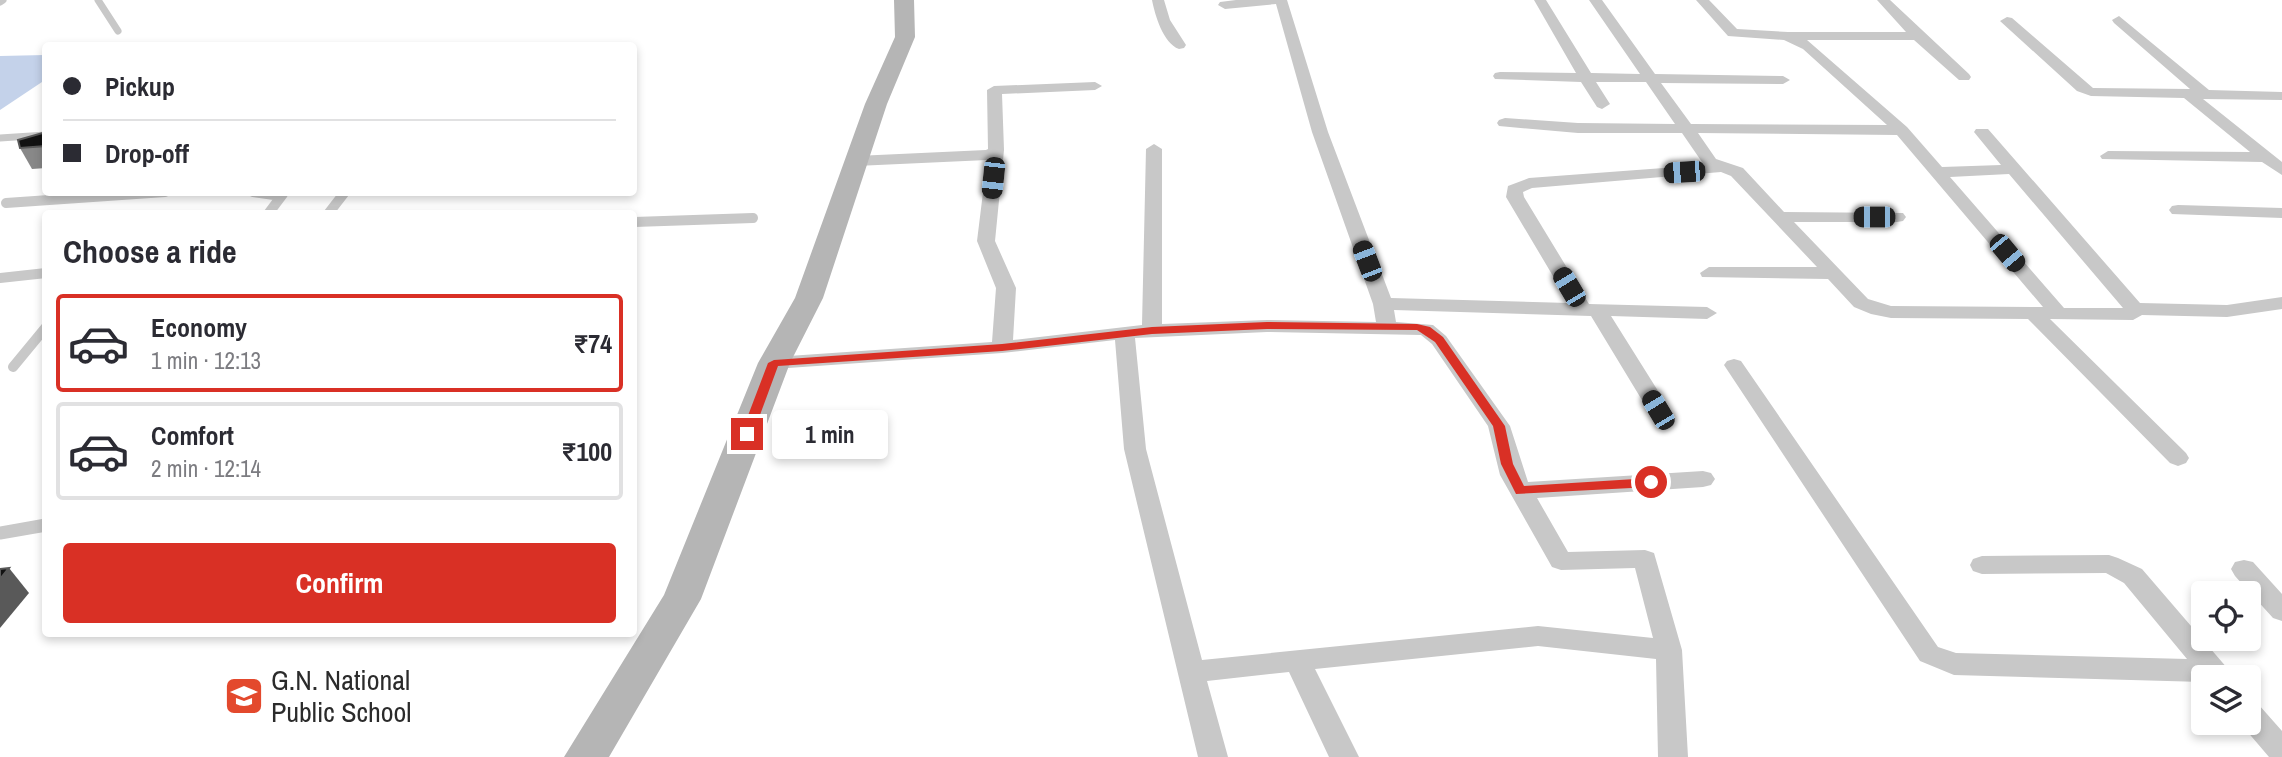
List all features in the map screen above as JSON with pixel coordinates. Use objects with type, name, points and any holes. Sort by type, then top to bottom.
[{"type":"street","points":[[586,757],[682,599],[774,363],[808,298],[876,104],[905,37],[904,0]]},
{"type":"street","points":[[1158,0],[1163,20],[1178,45]]},
{"type":"street","points":[[1225,5],[1279,0],[1320,132],[1383,304],[1387,328]]},
{"type":"street","points":[[1540,0],[1602,104]]},
{"type":"street","points":[[1595,0],[1715,169],[1529,183],[1514,190],[1515,197],[1658,410]]},
{"type":"street","points":[[1702,0],[1733,33],[1787,36],[1918,36]]},
{"type":"street","points":[[1883,0],[1918,36],[1964,76]]},
{"type":"street","points":[[2007,20],[2082,88],[2091,92],[2282,96]]},
{"type":"street","points":[[2119,20],[2204,93]]},
{"type":"street","points":[[1787,36],[1808,46],[1901,130],[2059,314]]},
{"type":"street","points":[[1500,76],[1783,80]]},
{"type":"street","points":[[1002,347],[1006,288],[986,241],[996,150],[994,90],[1095,86]]},
{"type":"street","points":[[2185,92],[2271,156],[2282,170]]},
{"type":"street","points":[[1505,123],[1578,128],[1901,130]]},
{"type":"street","points":[[1982,132],[2134,309],[2239,312],[2282,303]]},
{"type":"street","points":[[1152,330],[1154,149]]},
{"type":"street","points":[[856,161],[984,156],[996,150]]},
{"type":"street","points":[[2108,156],[2271,156]]},
{"type":"street","points":[[1713,163],[1737,172],[1861,303],[1881,311],[2129,315],[2135,312],[2134,309]]},
{"type":"street","points":[[1938,172],[2014,169]]},
{"type":"street","points":[[2178,210],[2282,213]]},
{"type":"street","points":[[1780,217],[1897,217]]},
{"type":"street","points":[[1709,273],[1833,273]]},
{"type":"street","points":[[1383,304],[1707,313]]},
{"type":"street","points":[[2034,314],[2178,458]]},
{"type":"street","points":[[774,363],[1002,347],[1152,330],[1267,326],[1426,329],[1439,340],[1499,426],[1507,464],[1561,561],[1646,559],[1669,650],[1673,757]]},
{"type":"street","points":[[1125,334],[1135,449],[1213,757]]},
{"type":"street","points":[[1734,365],[1929,654],[1954,664],[2191,673]]},
{"type":"street","points":[[1520,491],[1703,479]]},
{"type":"street","points":[[1982,565],[2118,566],[2133,576],[2208,665]]},
{"type":"street","points":[[2244,569],[2282,611]]},
{"type":"street","points":[[1190,673],[1538,636],[1669,650]]},
{"type":"street","points":[[1297,660],[1343,757]]},
{"type":"lane","points":[[98,0],[118,32]]},
{"type":"lane","points":[[0,138],[42,135]]},
{"type":"lane","points":[[6,203],[107,196]]},
{"type":"lane","points":[[331,210],[342,196]]},
{"type":"lane","points":[[637,222],[753,218]]},
{"type":"lane","points":[[0,278],[42,273]]},
{"type":"lane","points":[[13,367],[42,332]]},
{"type":"lane","points":[[0,533],[42,526]]},
{"type":"water","points":[[42,55],[42,82],[0,110],[0,56]]},
{"type":"building","points":[[42,133],[42,146],[20,148],[18,140]]},
{"type":"building","points":[[9,568],[0,579],[0,569]]},
{"type":"place","name":"G.N. National Public School","points":[[244,696]]},
{"type":"route","points":[[747,434],[774,363],[1002,347],[1152,330],[1267,326],[1417,327],[1426,329],[1439,340],[1499,426],[1507,464],[1520,491],[1651,482]]}]
